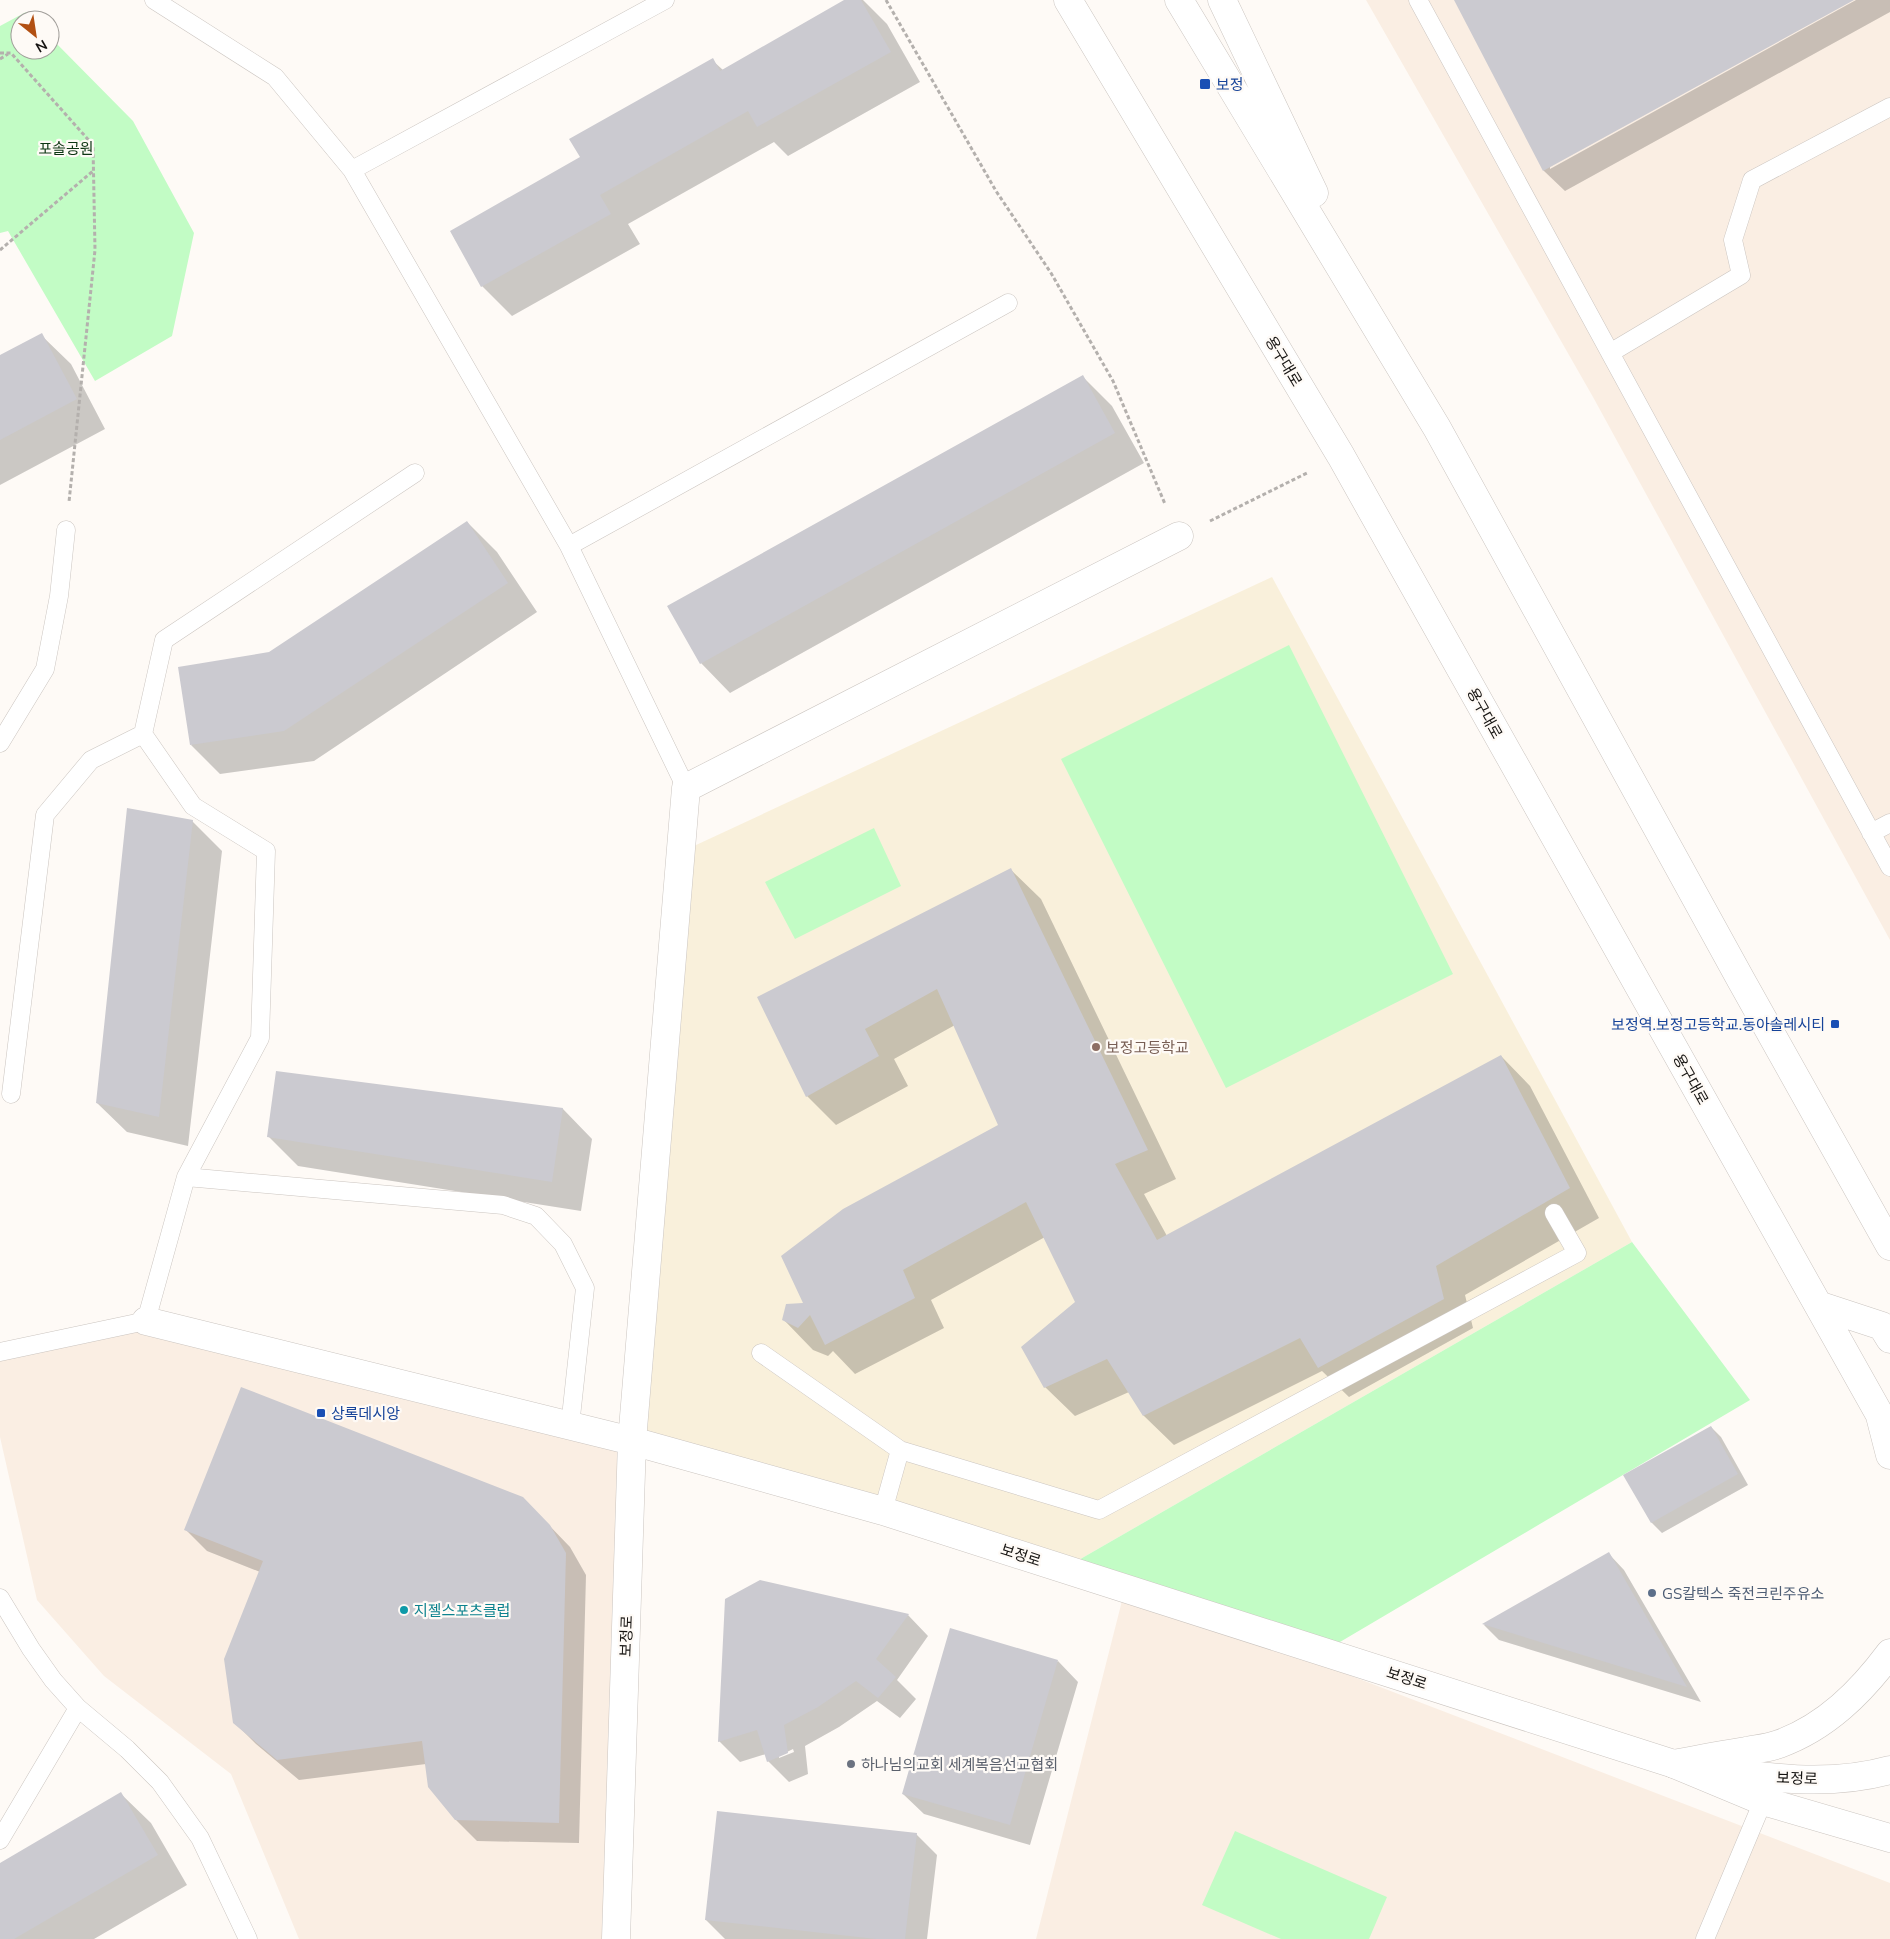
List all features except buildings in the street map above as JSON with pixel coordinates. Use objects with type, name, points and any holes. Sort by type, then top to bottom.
[{"type":"main road","name":"용구대로","points":[[1068,0],[1341,456],[1885,1424],[1890,1455]]},
{"type":"main road","points":[[1179,0],[1437,428],[1740,980],[1890,1246]]},
{"type":"main road","points":[[1222,0],[1379,330]]},
{"type":"main road","points":[[146,1321],[632,1441],[686,788],[1179,536]]},
{"type":"main road","points":[[1818,1305],[1882,1326],[1890,1339]]},
{"type":"main road","name":"보정로","points":[[616,1939],[632,1441],[883,1512],[1674,1764],[1783,1779],[1828,1780],[1890,1770]]},
{"type":"main road","points":[[1674,1764],[1778,1745],[1805,1732],[1826,1719],[1851,1699],[1872,1678],[1890,1653]]},
{"type":"main road","points":[[1674,1764],[1764,1800],[1890,1838]]},
{"type":"lane","points":[[154,0],[275,77],[352,170],[569,546],[686,788]]},
{"type":"lane","points":[[352,170],[665,0]]},
{"type":"lane","points":[[1418,0],[1890,867]]},
{"type":"lane","points":[[1610,353],[1741,275],[1733,240],[1752,180],[1890,108]]},
{"type":"lane","points":[[569,546],[1008,302]]},
{"type":"lane","points":[[0,1352],[146,1321],[186,1177],[260,1038],[266,851],[193,806],[143,734],[164,640],[415,473]]},
{"type":"lane","points":[[0,744],[45,669],[59,596],[66,530]]},
{"type":"lane","points":[[11,1094],[45,815],[91,760],[143,734]]},
{"type":"lane","points":[[1872,833],[1890,823]]},
{"type":"lane","points":[[186,1177],[503,1205],[536,1216],[563,1244],[585,1288],[570,1426]]},
{"type":"lane","points":[[761,1353],[900,1450],[1099,1510],[1577,1253],[1554,1213]]},
{"type":"lane","points":[[883,1512],[900,1450]]},
{"type":"lane","points":[[0,1598],[31,1649],[78,1708],[127,1749],[160,1782],[200,1838],[248,1939]]},
{"type":"lane","points":[[0,1840],[78,1708]]},
{"type":"lane","points":[[1705,1939],[1764,1800]]},
{"type":"path","points":[[886,0],[996,191],[1050,273],[1112,381],[1179,536],[1341,456]]},
{"type":"path","points":[[17,60],[93,145],[95,250],[66,530]]},
{"type":"path","points":[[0,250],[93,170]]},
{"type":"shaded area","points":[[1366,0],[1890,0],[1890,940],[1593,397]]},
{"type":"shaded area","name":"보정고등학교","points":[[1272,577],[1632,1242],[1063,1569],[632,1441],[681,852]]},
{"type":"shaded area","points":[[146,1321],[632,1441],[616,1939],[299,1939],[231,1774],[104,1676],[37,1600],[0,1437],[0,1352]]},
{"type":"shaded area","points":[[1125,1589],[1890,1883],[1890,1939],[1036,1939]]},
{"type":"green space","name":"포솔공원","points":[[10,21],[10,60],[60,60],[60,47],[133,121],[194,233],[172,336],[95,381],[8,231],[0,233],[0,26]]},
{"type":"green space","points":[[1289,645],[1453,974],[1226,1088],[1061,759]]},
{"type":"green space","points":[[874,828],[901,886],[795,939],[765,882]]},
{"type":"green space","points":[[1632,1242],[1750,1400],[1323,1652],[1063,1569]]},
{"type":"green space","points":[[1235,1831],[1387,1897],[1369,1939],[1281,1939],[1202,1905]]},
{"type":"place","name":"보정","points":[[1205,84]]},
{"type":"place","name":"보정역.보정고등학교.동아솔레시티","points":[[1835,1024]]},
{"type":"place","name":"보정고등학교","points":[[1096,1047]]},
{"type":"place","name":"상록데시앙","points":[[321,1413]]},
{"type":"place","name":"GS칼텍스 죽전크린주유소","points":[[1652,1593]]},
{"type":"place","name":"지젤스포츠클럽","points":[[404,1610]]},
{"type":"place","name":"하나님의교회 세계복음선교협회","points":[[851,1764]]}]
